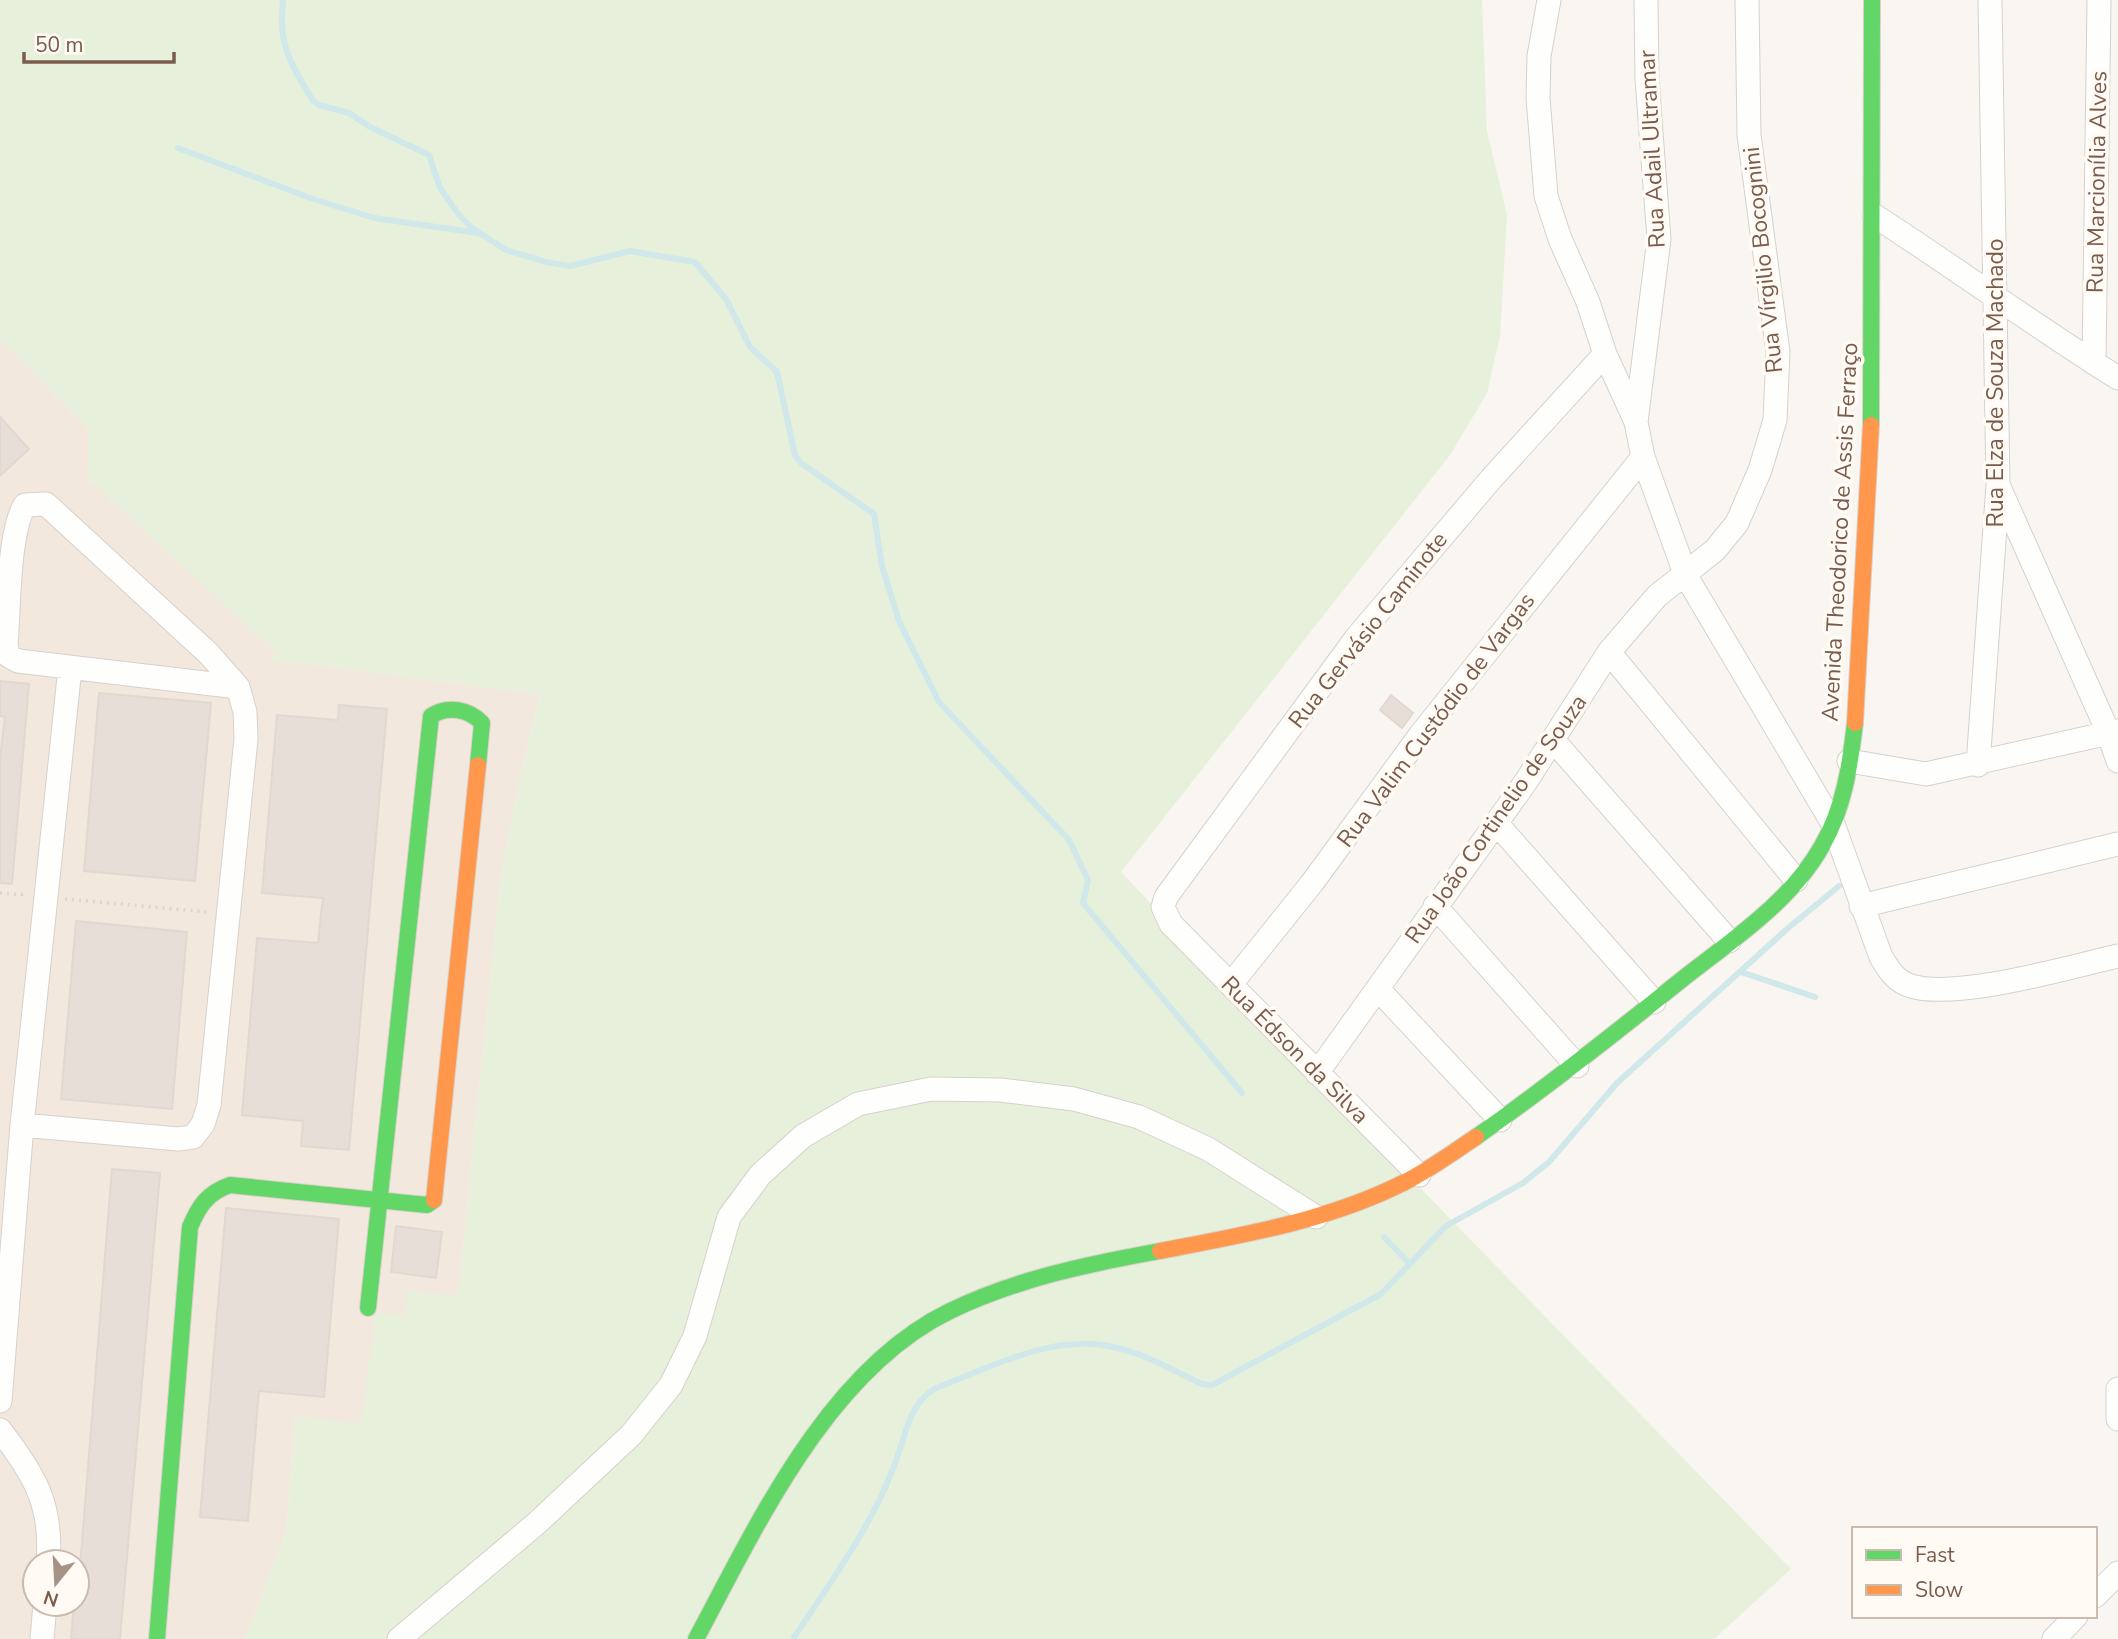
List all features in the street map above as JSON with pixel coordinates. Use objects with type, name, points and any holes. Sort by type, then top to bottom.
[{"type":"street","points":[[1549,0],[1539,56],[1538,98],[1546,196],[1560,239],[1588,302],[1605,354],[1636,422],[1643,457],[1686,576],[1833,824],[1881,957],[1893,976],[1911,986],[1938,989],[1974,986],[2118,956]]},
{"type":"street","name":"Rua Adail Ultramar","points":[[1636,422],[1660,239],[1647,79],[1646,0]]},
{"type":"street","name":"Rua Vírgilio Bocognini","points":[[1686,576],[1715,550],[1738,523],[1760,470],[1775,420],[1778,352],[1749,135],[1747,0]]},
{"type":"street","name":"Avenida Theodorico de Assis Ferraço","points":[[696,1639],[812,1441],[862,1379],[904,1340],[956,1307],[1034,1280],[1168,1248],[1255,1234],[1315,1217],[1382,1193],[1419,1175],[1577,1066],[1729,941],[1796,880],[1833,824],[1849,761],[1856,717],[1867,539],[1875,216],[1872,0]]},
{"type":"street","name":"Rua Elza de Souza Machado","points":[[1978,765],[1998,485],[1997,295],[1990,0]]},
{"type":"street","name":"Rua Marcionília Alves","points":[[2094,363],[2099,0]]},
{"type":"street","points":[[1875,216],[1997,295],[2035,326],[2118,378]]},
{"type":"street","name":"Rua Gervásio Caminote","points":[[1171,924],[1163,907],[1166,897],[1357,637],[1491,479],[1605,354]]},
{"type":"street","name":"Rua Valim Custódio de Vargas","points":[[1230,984],[1312,883],[1421,734],[1643,457]]},
{"type":"street","points":[[1998,485],[2114,732],[2118,761]]},
{"type":"street","points":[[22,1125],[178,1139],[193,1137],[203,1124],[209,1105],[246,739],[245,712],[238,687],[208,653],[46,504],[25,505],[18,516],[6,646],[9,656],[18,661],[238,687]]},
{"type":"street","name":"Rua João Cortinelio de Souza","points":[[1317,1073],[1435,906],[1497,824],[1609,652],[1657,596],[1686,576]]},
{"type":"street","points":[[1609,652],[1796,880]]},
{"type":"street","points":[[0,1401],[22,1125],[70,668]]},
{"type":"street","points":[[157,1639],[190,1227],[199,1205],[211,1191],[230,1185],[380,1200],[427,1205],[435,1199],[482,723],[468,712],[441,710],[431,716],[429,722],[380,1200],[368,1308]]},
{"type":"street","points":[[1849,761],[1926,774],[1978,765],[2114,732]]},
{"type":"street","points":[[1553,740],[1729,941]]},
{"type":"street","points":[[1497,824],[1654,1002]]},
{"type":"street","points":[[1861,906],[2118,844]]},
{"type":"street","points":[[1435,906],[1577,1066]]},
{"type":"street","name":"Rua Édson da Silva","points":[[1171,924],[1419,1175]]},
{"type":"street","points":[[1378,989],[1500,1120]]},
{"type":"street","points":[[399,1639],[537,1522],[631,1435],[671,1385],[695,1336],[729,1217],[760,1175],[803,1136],[858,1104],[931,1090],[1000,1090],[1074,1099],[1139,1117],[1208,1149],[1315,1217]]},
{"type":"street","points":[[2118,1389],[2118,1419]]},
{"type":"street","points":[[0,1430],[30,1468],[43,1496],[49,1548]]},
{"type":"street","points":[[2097,1595],[2118,1573]]},
{"type":"street","points":[[42,1639],[44,1618]]},
{"type":"street","points":[[2053,1639],[2074,1618]]},
{"type":"path","points":[[0,893],[230,914]]},
{"type":"shaded area","points":[[0,339],[88,429],[88,479],[278,653],[269,659],[540,694],[501,877],[458,1296],[408,1291],[405,1315],[376,1315],[362,1424],[295,1417],[286,1533],[245,1639],[0,1639]]},
{"type":"green space","points":[[0,0],[1482,0],[1487,131],[1507,215],[1500,336],[1487,393],[1450,455],[1121,872],[1428,1196],[1791,1569],[1714,1639],[245,1639],[286,1533],[295,1417],[361,1423],[376,1314],[405,1315],[407,1291],[458,1295],[501,877],[540,694],[268,659],[277,653],[88,479],[88,429],[0,339]]},
{"type":"building","points":[[0,417],[29,449],[0,476]]},
{"type":"building","points":[[0,681],[29,684],[12,884],[0,883],[0,759],[5,717],[0,716]]},
{"type":"building","points":[[99,693],[211,703],[195,881],[84,871]]},
{"type":"building","points":[[1391,695],[1413,713],[1402,728],[1380,710]]},
{"type":"building","points":[[339,705],[387,709],[349,1150],[301,1146],[303,1121],[242,1115],[257,938],[318,943],[323,898],[262,893],[277,715],[338,720]]},
{"type":"building","points":[[76,921],[187,932],[172,1109],[61,1099]]},
{"type":"building","points":[[112,1169],[160,1173],[120,1639],[71,1639],[73,1618],[91,1618],[91,1548],[82,1548]]},
{"type":"building","points":[[226,1208],[339,1219],[324,1397],[259,1391],[248,1521],[200,1517]]},
{"type":"building","points":[[396,1226],[442,1232],[436,1278],[391,1272]]},
{"type":"waterway","points":[[283,0],[284,42],[313,101],[349,113],[370,127],[429,155],[440,188],[459,215],[472,228],[506,250],[570,266],[630,251],[695,262],[726,299],[750,347],[777,372],[795,455],[801,463],[874,514],[882,566],[899,621],[939,702],[1069,840],[1088,880],[1083,903],[1242,1093]]},
{"type":"waterway","points":[[178,148],[313,199],[374,218],[478,233]]},
{"type":"waterway","points":[[793,1639],[864,1529],[888,1482],[914,1411],[919,1402],[934,1389],[1022,1355],[1067,1345],[1090,1344],[1136,1353],[1202,1384],[1212,1385],[1381,1294],[1446,1226],[1523,1183],[1549,1162],[1617,1083],[1787,929],[1839,886]]},
{"type":"waterway","points":[[1741,972],[1815,997]]},
{"type":"waterway","points":[[1384,1237],[1409,1263]]},
{"type":"traffic: fast","points":[[1871,425],[1872,0]]},
{"type":"traffic: fast","points":[[368,1308],[431,716],[444,710],[458,710],[471,714],[482,723],[478,765]]},
{"type":"traffic: fast","points":[[1476,1137],[1579,1061],[1738,936],[1793,886],[1809,867],[1836,817],[1848,771],[1855,723]]},
{"type":"traffic: fast","points":[[157,1639],[190,1227],[201,1207],[215,1192],[230,1185],[427,1205],[434,1200]]},
{"type":"traffic: fast","points":[[696,1639],[744,1548],[800,1454],[832,1411],[867,1371],[907,1337],[950,1311],[1026,1281],[1160,1251]]},
{"type":"traffic: slow","points":[[1855,723],[1871,425]]},
{"type":"traffic: slow","points":[[434,1200],[478,765]]},
{"type":"traffic: slow","points":[[1160,1251],[1284,1225],[1345,1207],[1413,1178],[1476,1137]]}]
